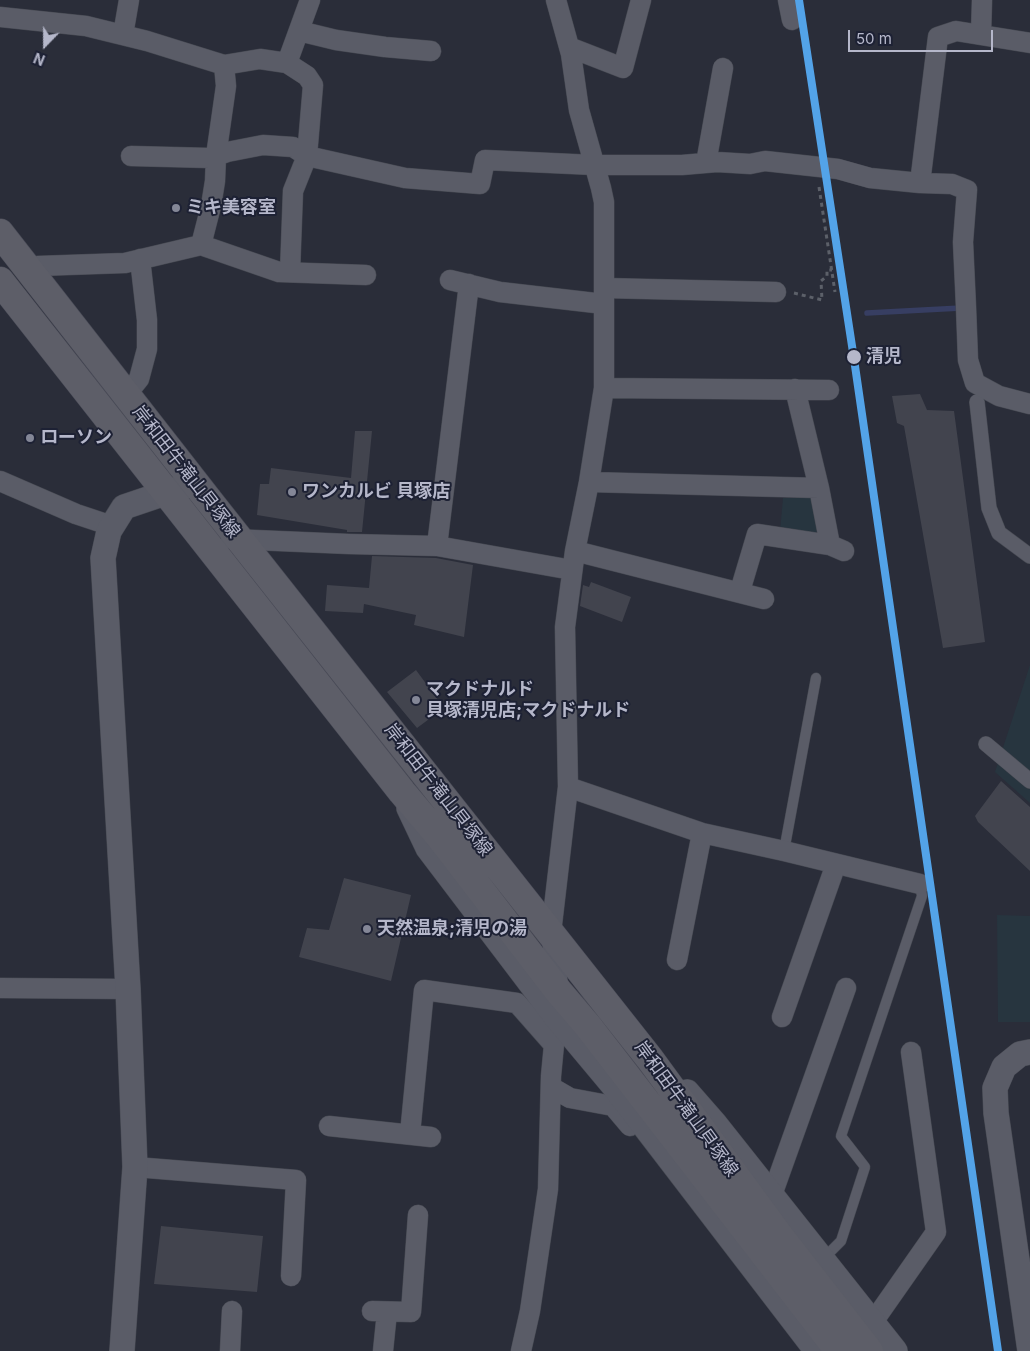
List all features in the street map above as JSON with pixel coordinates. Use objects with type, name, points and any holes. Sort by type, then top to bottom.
[{"type":"main road","name":"岸和田牛滝山貝塚線","points":[[0,233],[239,540],[650,1059],[778,1234],[869,1351]]},
{"type":"main road","name":"岸和田牛滝山貝塚線","points":[[0,281],[402,792],[440,837],[558,1005],[588,1026],[839,1351]]},
{"type":"street","points":[[123,35],[129,0]]},
{"type":"street","points":[[287,63],[310,0]]},
{"type":"street","points":[[521,1351],[530,1311],[548,1189],[551,1087],[558,1005],[551,933],[568,787],[565,627],[573,560],[589,482],[604,388],[604,202],[578,110],[569,47],[556,0]]},
{"type":"street","points":[[569,47],[623,68],[642,0]]},
{"type":"street","points":[[788,0],[792,20]]},
{"type":"street","points":[[981,35],[982,0]]},
{"type":"street","points":[[0,17],[86,26],[224,65],[260,59],[287,63],[307,76],[313,85],[307,156],[293,190],[290,272]]},
{"type":"street","points":[[300,31],[336,40],[431,51]]},
{"type":"street","points":[[920,183],[938,37],[956,31],[1030,43]]},
{"type":"street","points":[[201,245],[215,181],[216,156],[226,86],[224,65]]},
{"type":"street","points":[[706,163],[723,68]]},
{"type":"street","points":[[131,156],[210,158],[227,152],[262,145],[293,146],[307,156],[405,178],[480,184],[485,160],[594,165],[750,164],[765,161],[838,169],[870,178],[952,184],[967,190],[964,251],[968,360],[975,383],[999,396],[1030,404]]},
{"type":"street","points":[[28,270],[38,266],[125,263],[201,245],[279,272],[366,275]]},
{"type":"street","points":[[126,395],[139,379],[147,349],[147,320],[140,259]]},
{"type":"street","points":[[437,546],[460,282],[500,292],[604,296],[776,292]]},
{"type":"street","points":[[604,388],[829,390]]},
{"type":"street","points":[[740,591],[757,534],[837,548],[819,488],[795,389]]},
{"type":"street","points":[[977,402],[990,508],[999,533],[1030,556]]},
{"type":"street","points":[[0,481],[76,514],[112,526]]},
{"type":"street","points":[[589,482],[819,488]]},
{"type":"street","points":[[122,1351],[135,1167],[128,989],[103,558],[109,531],[124,506],[195,483]]},
{"type":"street","points":[[202,538],[437,546],[573,560],[740,591],[764,599]]},
{"type":"street","points":[[986,744],[1030,781]]},
{"type":"street","points":[[568,787],[702,833],[920,884]]},
{"type":"street","points":[[677,960],[702,833]]},
{"type":"street","points":[[782,1017],[836,864]]},
{"type":"street","points":[[580,970],[715,1124],[895,1351]]},
{"type":"street","points":[[0,988],[128,989]]},
{"type":"street","points":[[772,1195],[846,988]]},
{"type":"street","points":[[410,1134],[424,990],[517,1003],[554,1045]]},
{"type":"street","points":[[558,1005],[613,1085],[817,1351]]},
{"type":"street","points":[[873,1322],[936,1232],[911,1052]]},
{"type":"street","points":[[1030,1052],[1020,1054],[1004,1067],[994,1088],[1030,1351]]},
{"type":"street","points":[[551,1087],[570,1098],[613,1106],[652,1153],[687,1181]]},
{"type":"street","points":[[329,1126],[431,1137]]},
{"type":"street","points":[[135,1167],[296,1180],[290,1276]]},
{"type":"street","points":[[383,1351],[379,1312],[411,1312],[418,1215]]},
{"type":"street","points":[[230,1351],[232,1311]]},
{"type":"lane","points":[[784,851],[816,678]]},
{"type":"lane","points":[[823,1259],[841,1241],[865,1167],[841,1136],[922,896],[920,884]]},
{"type":"path","points":[[816,168],[835,292]]},
{"type":"path","points":[[776,292],[804,295],[822,300],[821,281],[827,276],[827,270],[832,270]]},
{"type":"shaded area","points":[[783,498],[812,498],[818,531],[812,535],[780,531]]},
{"type":"shaded area","points":[[1030,665],[1030,803],[995,772]]},
{"type":"shaded area","points":[[997,915],[1030,916],[1030,1022],[998,1022]]},
{"type":"building","points":[[920,394],[927,410],[954,411],[985,642],[943,648],[904,426],[897,423],[892,396]]},
{"type":"building","points":[[355,431],[372,431],[362,532],[347,532],[347,530],[257,515],[260,484],[269,484],[271,468],[351,478]]},
{"type":"building","points":[[372,556],[436,558],[473,565],[464,637],[414,625],[416,615],[364,604],[363,613],[325,611],[327,585],[369,588]]},
{"type":"building","points":[[591,582],[631,597],[622,622],[580,606],[583,585],[589,587]]},
{"type":"building","name":"マクドナルド 貝塚清児店;マクドナルド","points":[[416,670],[444,708],[417,728],[387,692]]},
{"type":"building","points":[[1001,781],[1030,807],[1030,871],[978,822],[975,816]]},
{"type":"building","name":"天然温泉;清児の湯","points":[[344,878],[411,895],[391,981],[299,957],[307,928],[329,930]]},
{"type":"building","points":[[161,1226],[263,1236],[257,1292],[154,1284]]},
{"type":"waterway","points":[[867,313],[961,308]]},
{"type":"transit line","points":[[799,0],[854,359],[998,1351]]},
{"type":"place","name":"ミキ美容室","points":[[176,208]]},
{"type":"place","name":"清児","points":[[854,357]]},
{"type":"place","name":"ローソン","points":[[30,438]]},
{"type":"place","name":"ワンカルビ 貝塚店","points":[[292,492]]},
{"type":"place","name":"マクドナルド 貝塚清児店;マクドナルド","points":[[416,700]]},
{"type":"place","name":"天然温泉;清児の湯","points":[[367,929]]}]
